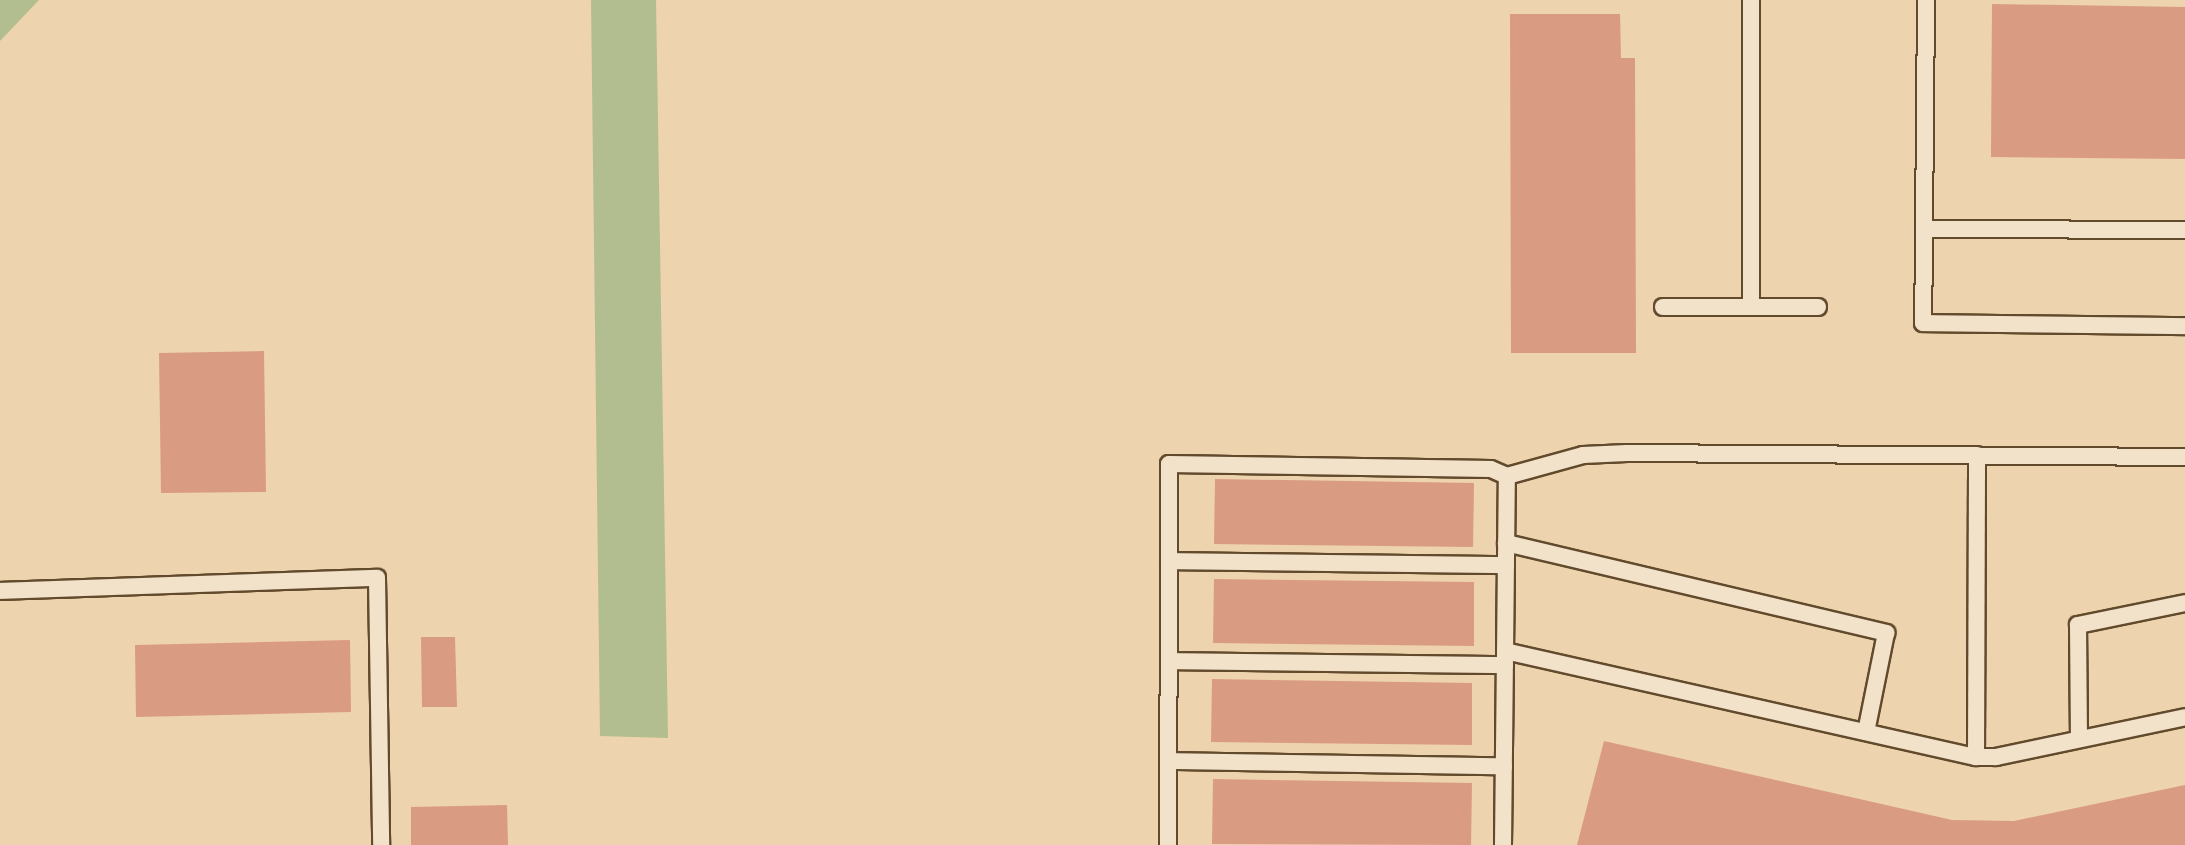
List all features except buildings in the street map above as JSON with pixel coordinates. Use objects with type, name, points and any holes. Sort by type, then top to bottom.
[{"type":"lane","points":[[1751,0],[1751,307]]},
{"type":"lane","points":[[1926,0],[1923,323],[2185,326]]},
{"type":"lane","points":[[1924,229],[2185,230]]},
{"type":"lane","points":[[1663,307],[1818,307]]},
{"type":"lane","points":[[1168,845],[1169,464],[1491,469],[1507,476],[1549,461],[1583,455],[2185,457]]},
{"type":"lane","points":[[1976,757],[1977,455]]},
{"type":"lane","points":[[1503,845],[1507,476]]},
{"type":"lane","points":[[1506,543],[1886,633],[1866,732]]},
{"type":"lane","points":[[1169,561],[1506,565]]},
{"type":"lane","points":[[0,591],[377,578],[381,845]]},
{"type":"lane","points":[[2079,739],[2078,625],[2185,603]]},
{"type":"lane","points":[[1169,661],[1505,658],[1976,757],[1996,757],[2185,717]]},
{"type":"lane","points":[[1169,761],[1504,766]]},
{"type":"green space","points":[[0,0],[39,0],[0,41]]},
{"type":"green space","points":[[591,0],[656,0],[668,738],[600,736]]}]
